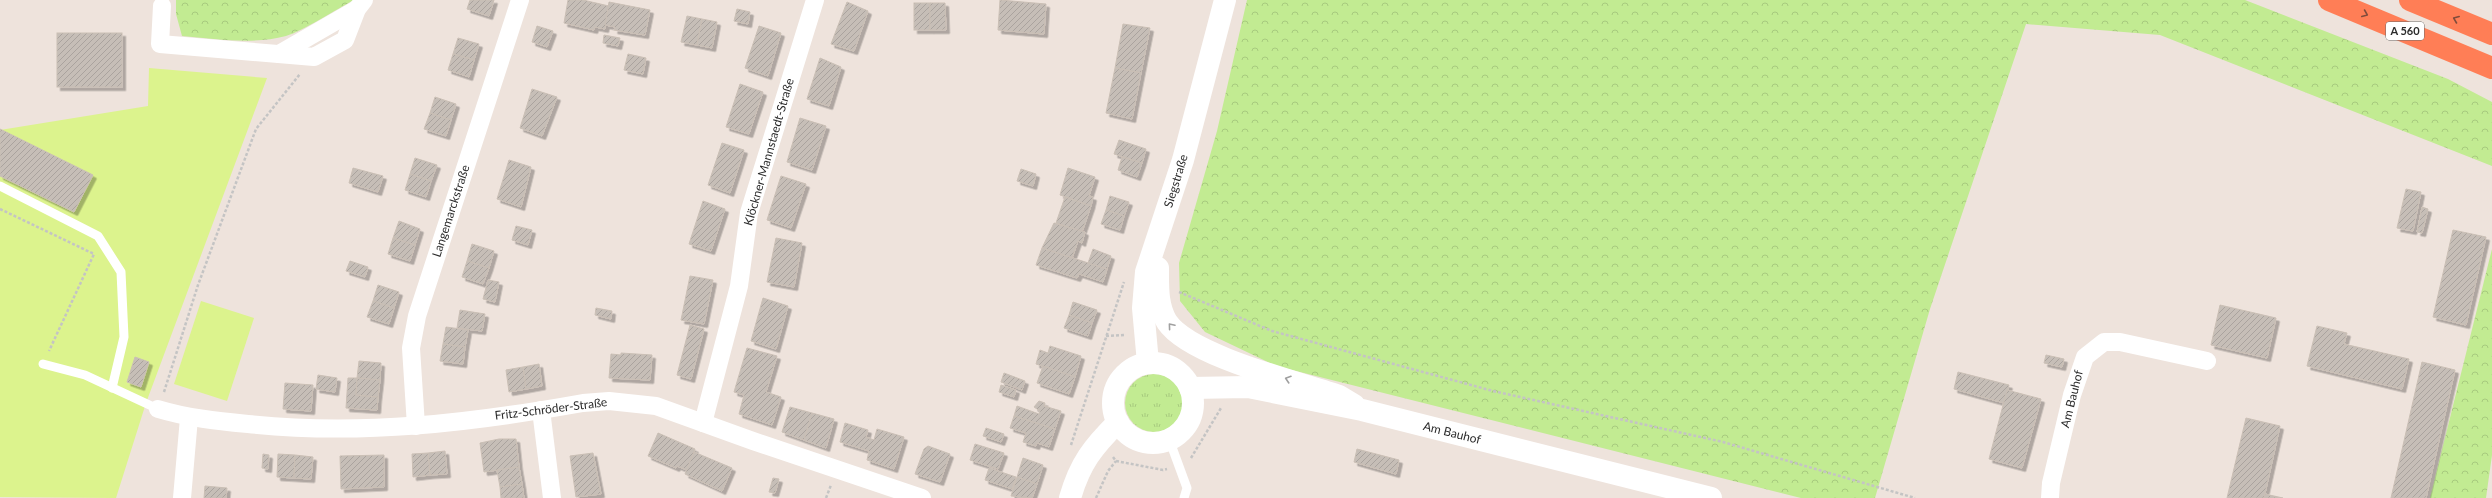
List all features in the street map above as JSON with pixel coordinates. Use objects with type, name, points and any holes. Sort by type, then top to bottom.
[{"type":"highway","name":"A 560","points":[[2329,0],[2492,68]]},
{"type":"highway","name":"A 560","points":[[2410,0],[2492,34]]},
{"type":"main road","name":"Siegstraße","points":[[1148,363],[1143,308],[1146,272],[1159,237],[1183,160],[1220,1]]},
{"type":"main road","points":[[1159,237],[1160,305],[1167,321],[1177,333],[1199,346],[1234,361],[1340,396],[1362,410]]},
{"type":"main road","points":[[1148,363],[1161,364],[1173,368],[1183,377],[1190,388],[1193,400],[1192,412],[1187,424],[1169,439],[1158,442],[1140,440],[1125,431],[1118,422],[1114,410],[1114,397],[1118,384],[1125,374],[1136,367],[1148,363]]},
{"type":"main road","name":"Am Bauhof","points":[[1190,388],[1220,386],[1248,387],[1362,410],[1711,498]]},
{"type":"main road","points":[[1070,498],[1074,484],[1089,452],[1118,422]]},
{"type":"street","name":"Langemarckstraße","points":[[416,426],[411,348],[417,316],[520,0]]},
{"type":"street","name":"Klöckner-Mannstaedt-Straße","points":[[703,422],[739,286],[749,213],[815,0]]},
{"type":"street","points":[[279,54],[360,4]]},
{"type":"street","points":[[162,6],[160,44],[314,57],[345,40],[360,4]]},
{"type":"street","name":"Am Bauhof","points":[[2050,498],[2051,483],[2072,395],[2085,357],[2104,342],[2120,342],[2207,361]]},
{"type":"street","name":"Fritz-Schröder-Straße","points":[[158,409],[189,418],[282,428],[342,431],[416,426],[541,410],[583,403],[621,402],[656,406],[703,422],[753,442],[922,498]]},
{"type":"street","points":[[541,410],[552,498]]},
{"type":"street","points":[[182,498],[189,418]]},
{"type":"lane","points":[[0,186],[98,236],[122,272],[124,337],[112,388]]},
{"type":"lane","points":[[43,364],[85,375],[158,409]]},
{"type":"lane","points":[[1169,439],[1187,488],[1184,498]]},
{"type":"path","points":[[158,409],[200,277],[256,129],[314,57]]},
{"type":"path","points":[[0,209],[94,254],[43,364]]},
{"type":"path","points":[[1176,291],[1272,331],[1493,391],[1723,442],[1915,498]]},
{"type":"path","points":[[1079,420],[1106,336]]},
{"type":"path","points":[[1096,498],[1108,471],[1116,461],[1163,470],[1188,462],[1221,407],[1220,386]]},
{"type":"green space","points":[[176,0],[354,0],[311,25],[286,36],[273,39],[248,41],[182,36],[176,14]]},
{"type":"green space","points":[[1247,0],[2245,0],[2448,79],[2492,102],[2492,166],[2160,35],[2026,24],[1930,309],[1875,498],[1801,498],[1276,366],[1205,332],[1180,301],[1179,263],[1217,131]]},
{"type":"green space","points":[[149,68],[267,78],[146,403],[116,498],[0,497],[0,130],[148,106]]},
{"type":"green space","points":[[2492,249],[2492,455],[2486,498],[2430,498]]},
{"type":"green space","points":[[201,301],[254,318],[227,401],[174,384]]},
{"type":"green space","points":[[1154,374],[1170,379],[1178,387],[1183,403],[1178,419],[1170,427],[1154,432],[1138,427],[1130,419],[1125,403],[1130,387],[1138,379]]},
{"type":"building","points":[[470,0],[494,0],[489,16],[467,9]]},
{"type":"building","points":[[568,0],[583,0],[609,6],[605,29],[595,27],[594,30],[564,23]]},
{"type":"building","points":[[1000,0],[1046,4],[1044,34],[998,30]]},
{"type":"building","points":[[609,2],[650,10],[645,35],[614,30],[615,27],[605,25]]},
{"type":"building","points":[[847,2],[868,11],[854,51],[831,44]]},
{"type":"building","points":[[914,3],[930,3],[930,30],[914,30]]},
{"type":"building","points":[[930,3],[945,3],[946,30],[930,30]]},
{"type":"building","points":[[737,9],[750,12],[748,24],[734,21]]},
{"type":"building","points":[[687,16],[702,19],[697,45],[681,42]]},
{"type":"building","points":[[702,19],[717,22],[712,48],[697,45]]},
{"type":"building","points":[[1123,24],[1150,28],[1141,73],[1115,68]]},
{"type":"building","points":[[537,26],[553,31],[547,47],[532,42]]},
{"type":"building","points":[[759,26],[781,33],[768,76],[745,68]]},
{"type":"building","points":[[57,33],[122,33],[122,87],[57,87]]},
{"type":"building","points":[[604,35],[620,38],[618,46],[603,43]]},
{"type":"building","points":[[458,38],[479,44],[474,60],[453,54]]},
{"type":"building","points":[[453,54],[474,60],[469,77],[448,70]]},
{"type":"building","points":[[628,54],[646,58],[643,74],[624,70]]},
{"type":"building","points":[[820,58],[841,67],[829,106],[807,99]]},
{"type":"building","points":[[1115,68],[1141,73],[1132,119],[1106,113]]},
{"type":"building","points":[[740,84],[763,92],[749,134],[726,127]]},
{"type":"building","points":[[532,89],[557,97],[542,136],[520,128]]},
{"type":"building","points":[[435,97],[456,104],[451,120],[430,113]]},
{"type":"building","points":[[430,113],[451,120],[446,136],[424,129]]},
{"type":"building","points":[[800,118],[826,126],[812,170],[787,162]]},
{"type":"building","points":[[0,129],[93,175],[74,212],[0,176]]},
{"type":"building","points":[[1119,140],[1146,149],[1142,163],[1114,154]]},
{"type":"building","points":[[722,143],[744,150],[730,193],[708,185]]},
{"type":"building","points":[[1122,157],[1142,163],[1137,177],[1118,170]]},
{"type":"building","points":[[415,158],[437,165],[431,181],[410,174]]},
{"type":"building","points":[[509,160],[531,167],[521,207],[497,199]]},
{"type":"building","points":[[353,168],[383,176],[378,192],[349,183]]},
{"type":"building","points":[[1068,168],[1095,177],[1089,196],[1093,197],[1091,206],[1060,195]]},
{"type":"building","points":[[1021,169],[1036,174],[1033,186],[1017,181]]},
{"type":"building","points":[[410,174],[431,181],[426,197],[405,190]]},
{"type":"building","points":[[781,176],[806,184],[791,228],[767,220]]},
{"type":"building","points":[[2406,189],[2421,192],[2413,231],[2397,228]]},
{"type":"building","points":[[1110,196],[1129,202],[1124,216],[1106,210]]},
{"type":"building","points":[[1065,197],[1091,206],[1082,232],[1056,223]]},
{"type":"building","points":[[703,201],[725,209],[711,251],[689,244]]},
{"type":"building","points":[[2422,207],[2428,209],[2422,233],[2417,232]]},
{"type":"building","points":[[1106,210],[1124,216],[1120,230],[1101,224]]},
{"type":"building","points":[[399,221],[420,229],[415,245],[393,238]]},
{"type":"building","points":[[1054,223],[1085,232],[1082,243],[1078,241],[1072,258],[1042,248]]},
{"type":"building","points":[[516,226],[532,230],[528,245],[512,240]]},
{"type":"building","points":[[2453,230],[2486,237],[2466,325],[2433,317]]},
{"type":"building","points":[[393,238],[415,245],[410,261],[388,254]]},
{"type":"building","points":[[776,238],[802,243],[794,287],[767,282]]},
{"type":"building","points":[[472,244],[494,251],[489,268],[467,261]]},
{"type":"building","points":[[1042,248],[1107,269],[1103,282],[1079,274],[1077,278],[1036,265]]},
{"type":"building","points":[[1093,249],[1111,256],[1107,269],[1088,263]]},
{"type":"building","points":[[350,261],[368,267],[365,277],[346,271]]},
{"type":"building","points":[[467,261],[489,268],[483,284],[462,277]]},
{"type":"building","points":[[690,276],[713,280],[704,324],[681,320]]},
{"type":"building","points":[[488,280],[499,282],[495,302],[483,299]]},
{"type":"building","points":[[378,285],[399,292],[394,308],[373,301]]},
{"type":"building","points":[[763,298],[788,306],[776,349],[751,341]]},
{"type":"building","points":[[373,301],[394,308],[389,324],[367,317]]},
{"type":"building","points":[[1073,302],[1097,310],[1092,323],[1069,315]]},
{"type":"building","points":[[2220,305],[2276,318],[2267,358],[2211,345]]},
{"type":"building","points":[[596,308],[612,311],[611,319],[595,315]]},
{"type":"building","points":[[460,310],[485,314],[482,331],[457,328]]},
{"type":"building","points":[[1069,315],[1092,323],[1088,336],[1064,328]]},
{"type":"building","points":[[690,325],[704,329],[691,379],[677,375]]},
{"type":"building","points":[[2317,326],[2347,333],[2344,344],[2409,359],[2402,389],[2307,366]]},
{"type":"building","points":[[446,327],[468,330],[465,347],[443,344]]},
{"type":"building","points":[[443,344],[465,347],[463,364],[440,361]]},
{"type":"building","points":[[1050,346],[1081,356],[1075,377],[1036,364],[1040,350],[1048,353]]},
{"type":"building","points":[[747,348],[777,356],[766,392],[781,397],[772,425],[739,414],[744,395],[734,392]]},
{"type":"building","points":[[621,353],[652,355],[650,380],[609,378],[611,354],[621,355]]},
{"type":"building","points":[[2046,355],[2064,359],[2062,367],[2044,363]]},
{"type":"building","points":[[135,357],[149,362],[141,387],[127,382]]},
{"type":"building","points":[[359,361],[381,363],[380,380],[357,378]]},
{"type":"building","points":[[2422,362],[2455,370],[2426,498],[2391,498]]},
{"type":"building","points":[[539,364],[542,386],[526,389],[523,367]]},
{"type":"building","points":[[1043,366],[1075,377],[1069,394],[1037,383]]},
{"type":"building","points":[[523,367],[526,389],[509,392],[506,370]]},
{"type":"building","points":[[1958,372],[2009,385],[2004,403],[1954,389]]},
{"type":"building","points":[[1004,373],[1025,381],[1022,390],[1001,382]]},
{"type":"building","points":[[318,375],[337,378],[335,392],[316,389]]},
{"type":"building","points":[[348,378],[357,378],[356,395],[378,397],[377,410],[346,408]]},
{"type":"building","points":[[357,378],[380,380],[378,397],[356,395]]},
{"type":"building","points":[[285,383],[313,385],[311,411],[283,409]]},
{"type":"building","points":[[1001,385],[1016,390],[1014,397],[999,392]]},
{"type":"building","points":[[2007,390],[2041,399],[2022,468],[1989,459]]},
{"type":"building","points":[[1039,401],[1045,403],[1044,406],[1061,411],[1055,429],[1014,416],[1017,406],[1039,414],[1040,411],[1034,407]]},
{"type":"building","points":[[790,407],[812,413],[804,440],[782,432]]},
{"type":"building","points":[[812,413],[834,419],[826,448],[804,440]]},
{"type":"building","points":[[1014,416],[1055,429],[1049,447],[1037,443],[1036,446],[1023,442],[1026,433],[1010,428]]},
{"type":"building","points":[[2246,418],[2280,426],[2264,498],[2227,498]]},
{"type":"building","points":[[845,423],[868,430],[866,437],[874,440],[877,429],[904,437],[894,469],[867,460],[869,451],[840,442]]},
{"type":"building","points":[[986,428],[1004,434],[1001,442],[983,436]]},
{"type":"building","points":[[658,433],[695,449],[687,470],[677,466],[676,468],[648,456]]},
{"type":"building","points":[[499,439],[516,439],[519,467],[484,472],[480,443]]},
{"type":"building","points":[[975,444],[1004,453],[998,469],[970,460]]},
{"type":"building","points":[[928,446],[950,454],[940,482],[915,474],[924,449]]},
{"type":"building","points":[[1357,449],[1399,460],[1396,474],[1354,462]]},
{"type":"building","points":[[445,451],[447,474],[430,475],[428,453]]},
{"type":"building","points":[[694,452],[732,468],[722,491],[685,474]]},
{"type":"building","points":[[428,453],[430,475],[413,477],[412,454]]},
{"type":"building","points":[[593,453],[601,494],[576,497],[570,456]]},
{"type":"building","points":[[263,454],[269,455],[268,469],[262,468]]},
{"type":"building","points":[[278,454],[295,455],[294,478],[277,477]]},
{"type":"building","points":[[295,455],[313,457],[311,479],[294,478]]},
{"type":"building","points":[[384,455],[384,487],[341,489],[340,456]]},
{"type":"building","points":[[1023,458],[1043,465],[1037,484],[1017,477]]},
{"type":"building","points":[[519,467],[522,484],[500,487],[497,470]]},
{"type":"building","points":[[989,468],[1016,477],[1012,489],[985,480]]},
{"type":"building","points":[[1017,477],[1037,484],[1032,498],[1011,496]]},
{"type":"building","points":[[773,478],[779,479],[775,493],[769,492]]},
{"type":"building","points":[[522,484],[524,498],[501,498],[500,487]]},
{"type":"building","points":[[205,486],[227,488],[226,498],[204,498]]},
{"type":"building","points":[[2265,494],[2283,498],[2264,498]]}]
